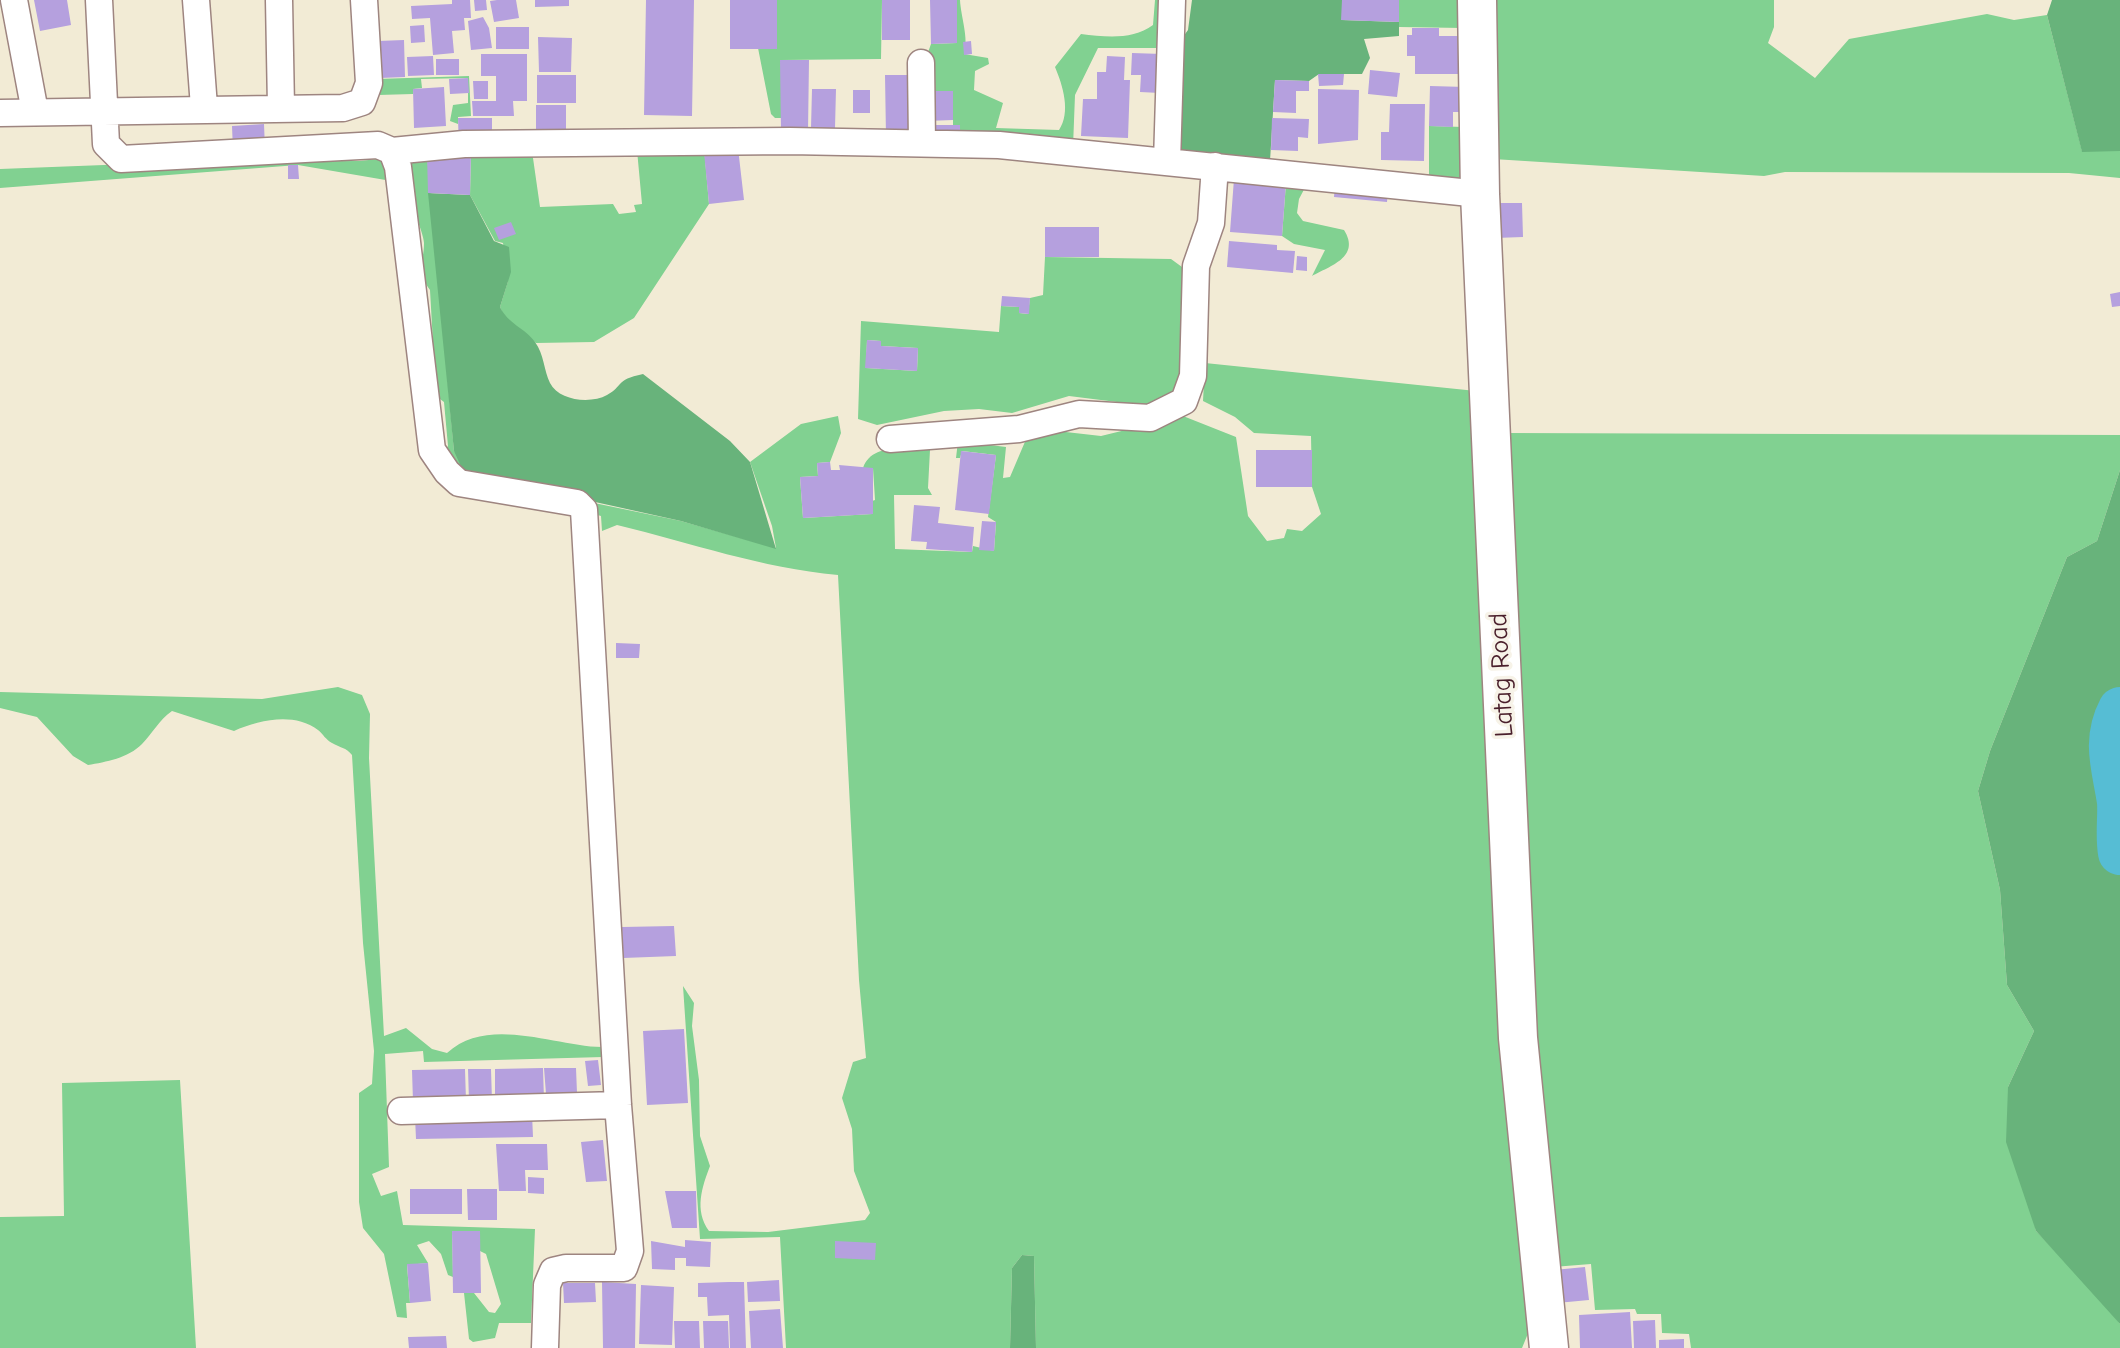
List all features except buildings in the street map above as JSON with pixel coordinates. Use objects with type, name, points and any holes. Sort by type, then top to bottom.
[{"type":"street","points":[[14,0],[35,112]]},
{"type":"street","points":[[99,0],[106,144],[121,159],[378,145],[392,151],[464,144],[922,143],[999,145],[1480,194]]},
{"type":"street","points":[[196,0],[204,107]]},
{"type":"street","points":[[279,0],[281,107]]},
{"type":"street","points":[[0,113],[204,107],[343,108],[362,102],[369,83],[364,0]]},
{"type":"street","points":[[1167,162],[1172,0]]},
{"type":"street","name":"Latag Road","points":[[1477,0],[1480,194],[1520,1070],[1549,1348]]},
{"type":"street","points":[[921,63],[922,143]]},
{"type":"street","points":[[392,151],[398,167],[432,450],[459,483],[577,503],[584,510],[629,1261],[624,1268],[566,1268],[553,1271],[547,1285],[545,1348]]},
{"type":"street","points":[[890,439],[1019,429],[1051,418],[1079,414],[1150,418],[1184,401],[1193,376],[1196,266],[1211,223],[1215,166]]},
{"type":"street","points":[[401,1111],[618,1105]]},
{"type":"green space","points":[[777,0],[882,0],[881,59],[781,60],[781,118],[775,118],[771,114],[758,48],[777,48]]},
{"type":"green space","points":[[957,0],[960,0],[965,35],[964,54],[988,58],[989,64],[975,71],[974,90],[1003,103],[996,128],[1059,130],[1065,107],[1055,67],[1081,34],[1128,35],[1153,25],[1155,0],[1167,0],[1167,48],[1098,48],[1075,95],[1073,147],[960,137],[953,126],[953,91],[927,91],[926,58],[931,44],[957,43]]},
{"type":"green space","points":[[1192,0],[1342,0],[1342,20],[1399,22],[1399,36],[1364,39],[1370,58],[1362,74],[1319,74],[1309,81],[1275,80],[1270,161],[1185,152],[1180,149],[1180,41],[1188,30]]},
{"type":"green space","points":[[1399,0],[1463,0],[1463,28],[1399,27]]},
{"type":"green space","points":[[1491,0],[1774,0],[1774,27],[1768,43],[1815,78],[1849,39],[1987,14],[2014,20],[2047,15],[2082,151],[2120,151],[2120,178],[2069,173],[1785,172],[1764,176],[1493,159]]},
{"type":"green space","points":[[2052,0],[2120,0],[2120,151],[2082,152],[2047,15]]},
{"type":"green space","points":[[469,76],[471,116],[458,117],[458,124],[450,121],[453,105],[468,103],[468,78],[421,79],[422,88],[413,89],[413,94],[378,95],[377,79]]},
{"type":"green space","points":[[1429,126],[1464,127],[1462,178],[1429,177]]},
{"type":"green space","points":[[704,147],[709,204],[634,318],[594,342],[536,343],[505,318],[500,307],[508,281],[503,243],[495,241],[470,195],[471,153],[532,151],[540,207],[613,204],[619,214],[636,212],[634,205],[642,204],[637,150]]},
{"type":"green space","points":[[427,154],[454,451],[517,487],[681,521],[776,548],[772,526],[750,462],[801,424],[838,416],[841,433],[830,462],[817,463],[818,476],[800,477],[803,518],[872,514],[872,501],[875,500],[873,468],[863,468],[868,460],[874,454],[891,449],[930,450],[928,488],[932,495],[894,495],[895,549],[972,552],[973,546],[994,551],[996,522],[988,517],[996,455],[962,451],[960,458],[956,458],[958,441],[1006,447],[1003,478],[1010,477],[1027,437],[1057,431],[1101,436],[1183,416],[1236,437],[1248,516],[1267,541],[1284,538],[1287,529],[1302,531],[1321,514],[1312,487],[1311,436],[1254,433],[1235,417],[1203,401],[1205,363],[1476,391],[1507,1071],[1529,1331],[1522,1348],[1036,1348],[1034,1256],[1022,1255],[1012,1268],[1010,1348],[786,1348],[780,1237],[700,1239],[683,986],[694,1003],[692,1026],[699,1080],[700,1136],[710,1166],[702,1190],[701,1207],[709,1231],[768,1232],[865,1220],[870,1213],[854,1171],[852,1129],[842,1098],[853,1062],[866,1058],[859,980],[838,575],[754,561],[617,525],[602,531],[601,516],[551,502],[522,502],[440,456],[448,446],[444,402],[436,396],[430,290],[421,271],[424,243],[403,183],[298,165],[0,188],[0,169],[182,162],[359,161]]},
{"type":"green space","points":[[1308,182],[1299,199],[1297,213],[1303,221],[1344,230],[1349,247],[1335,264],[1312,276],[1325,250],[1294,244],[1282,236],[1286,183]]},
{"type":"green space","points":[[428,193],[470,195],[494,241],[509,247],[511,272],[500,307],[507,318],[535,342],[554,389],[576,399],[600,398],[623,381],[643,374],[730,441],[750,462],[776,549],[681,521],[464,473],[454,451]]},
{"type":"green space","points":[[1045,257],[1171,259],[1182,267],[1187,364],[1177,393],[1149,406],[1069,396],[1012,413],[979,409],[944,411],[877,425],[858,419],[861,321],[999,332],[1001,306],[1019,307],[1019,313],[1028,314],[1030,298],[1043,295]],"holes":[[[867,340],[881,341],[881,346],[918,348],[917,371],[866,368]]]},
{"type":"green space","points":[[1504,433],[2120,435],[2120,470],[2097,541],[2067,557],[1990,751],[1978,791],[2000,890],[2007,985],[2034,1031],[2008,1087],[2036,1231],[2107,1305],[2120,1324],[2120,1348],[1691,1348],[1689,1334],[1662,1333],[1661,1314],[1637,1314],[1635,1309],[1595,1310],[1591,1264],[1553,1267],[1532,1064]]},
{"type":"green space","points":[[2120,470],[2120,1324],[2036,1231],[2006,1142],[2008,1087],[2034,1031],[2007,985],[2000,890],[1978,791],[1990,751],[2067,557],[2097,541]]},
{"type":"green space","points":[[338,687],[362,695],[370,714],[369,758],[384,1036],[406,1028],[432,1049],[447,1053],[463,1042],[501,1034],[602,1047],[603,1057],[424,1062],[423,1051],[385,1054],[389,1167],[372,1174],[381,1196],[397,1191],[403,1225],[535,1229],[531,1323],[499,1323],[495,1338],[473,1342],[469,1339],[464,1293],[474,1293],[489,1312],[495,1313],[501,1304],[486,1254],[480,1251],[479,1231],[452,1231],[453,1277],[448,1275],[441,1254],[429,1241],[417,1245],[428,1263],[407,1265],[410,1303],[406,1303],[407,1318],[397,1317],[384,1254],[363,1228],[359,1202],[359,1093],[372,1084],[374,1051],[363,943],[352,755],[309,724],[298,721],[265,721],[234,731],[172,711],[130,753],[88,765],[73,756],[37,717],[0,708],[0,692],[262,699]]},
{"type":"green space","points":[[180,1080],[196,1348],[0,1348],[0,1217],[64,1216],[62,1083]]},
{"type":"green space","points":[[1022,1255],[1034,1256],[1036,1348],[1010,1348],[1012,1268]]},
{"type":"waterway","points":[[2120,709],[2111,744],[2119,802],[2120,853]]}]
